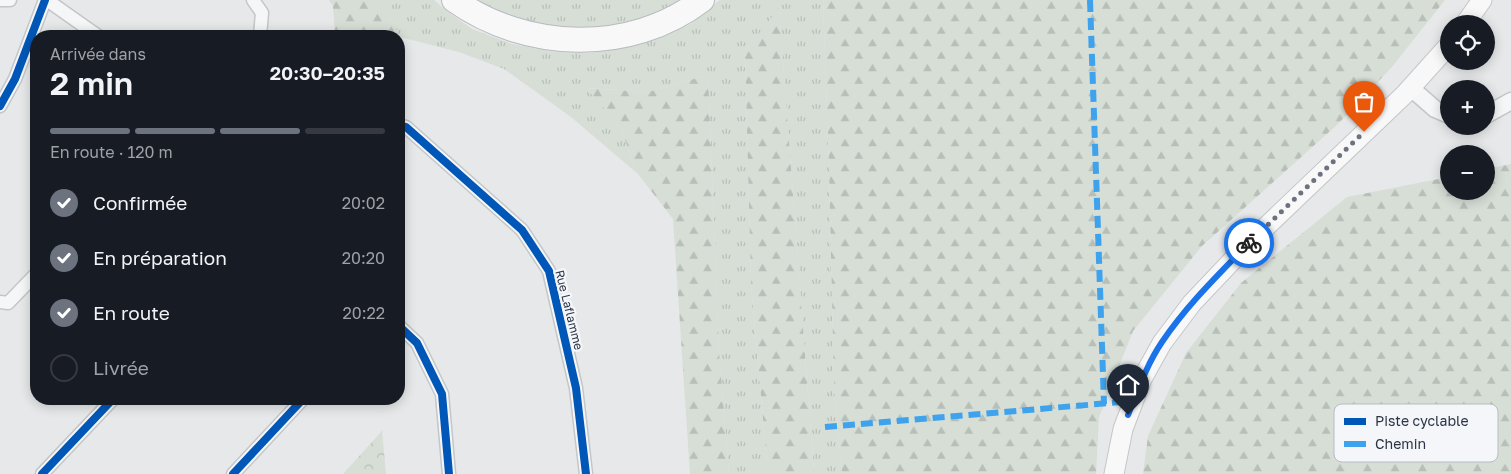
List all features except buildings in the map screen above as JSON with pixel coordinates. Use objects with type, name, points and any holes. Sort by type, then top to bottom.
[{"type":"highway","points":[[454,0],[488,21],[506,28],[540,37],[572,40],[605,38],[640,31],[670,20],[702,0]]},
{"type":"main road","points":[[1471,15],[1482,0]]},
{"type":"main road","points":[[1114,474],[1123,429],[1142,380],[1162,343],[1192,303],[1248,244],[1411,88],[1440,55]]},
{"type":"street","points":[[0,0],[10,0]]},
{"type":"street","points":[[34,30],[46,0],[89,30]]},
{"type":"street","points":[[253,0],[262,13],[261,30]]},
{"type":"street","points":[[0,106],[15,79],[30,41]]},
{"type":"street","points":[[1411,88],[1440,111]]},
{"type":"street","points":[[1495,109],[1511,101]]},
{"type":"street","name":"Rue Laflamme","points":[[405,127],[522,230],[549,271],[576,388],[586,474]]},
{"type":"street","points":[[0,302],[8,303],[30,280]]},
{"type":"street","points":[[405,332],[417,343],[442,394],[449,474]]},
{"type":"street","points":[[42,474],[107,405]]},
{"type":"street","points":[[233,474],[297,405]]},
{"type":"green space","points":[[329,0],[378,0],[396,30],[335,30],[333,6]]},
{"type":"green space","points":[[378,0],[434,0],[472,29],[512,44],[555,52],[590,53],[632,46],[660,38],[690,24],[720,0],[823,0],[834,387],[842,474],[814,474],[779,9],[745,51],[751,284],[768,474],[729,474],[719,351],[708,75],[648,92],[587,88],[620,127],[638,174],[571,117],[504,69],[459,52],[405,38],[405,30],[396,30]]},
{"type":"green space","points":[[469,0],[685,0],[631,24],[576,31],[524,24]]},
{"type":"green space","points":[[823,0],[1445,0],[1391,68],[1338,124],[1202,246],[1133,331],[1099,417],[1096,474],[842,474],[834,387]]},
{"type":"green space","points":[[779,8],[814,474],[768,474],[751,284],[745,51]]},
{"type":"green space","points":[[708,75],[719,351],[729,474],[690,474],[673,219],[638,174],[620,127],[586,88],[648,92]]},
{"type":"green space","points":[[1511,164],[1511,474],[1143,474],[1148,436],[1186,353],[1241,283],[1347,197],[1440,179],[1440,200],[1495,200],[1495,167]]},
{"type":"green space","points":[[382,431],[386,474],[343,474]]},
{"type":"marked path","points":[[1090,0],[1104,404]]},
{"type":"marked path","points":[[825,427],[1134,401]]},
{"type":"cycle path","points":[[34,30],[45,0]]},
{"type":"cycle path","points":[[0,106],[15,79],[30,40]]},
{"type":"cycle path","points":[[405,127],[522,230],[549,271],[576,388],[586,474]]},
{"type":"cycle path","points":[[405,332],[417,343],[442,394],[449,474]]},
{"type":"cycle path","points":[[42,474],[107,405]]},
{"type":"cycle path","points":[[233,474],[297,405]]},
{"type":"way so far","points":[[1249,243],[1364,132]]},
{"type":"route","points":[[1128,415],[1142,380],[1162,343],[1192,303],[1249,243]]}]
